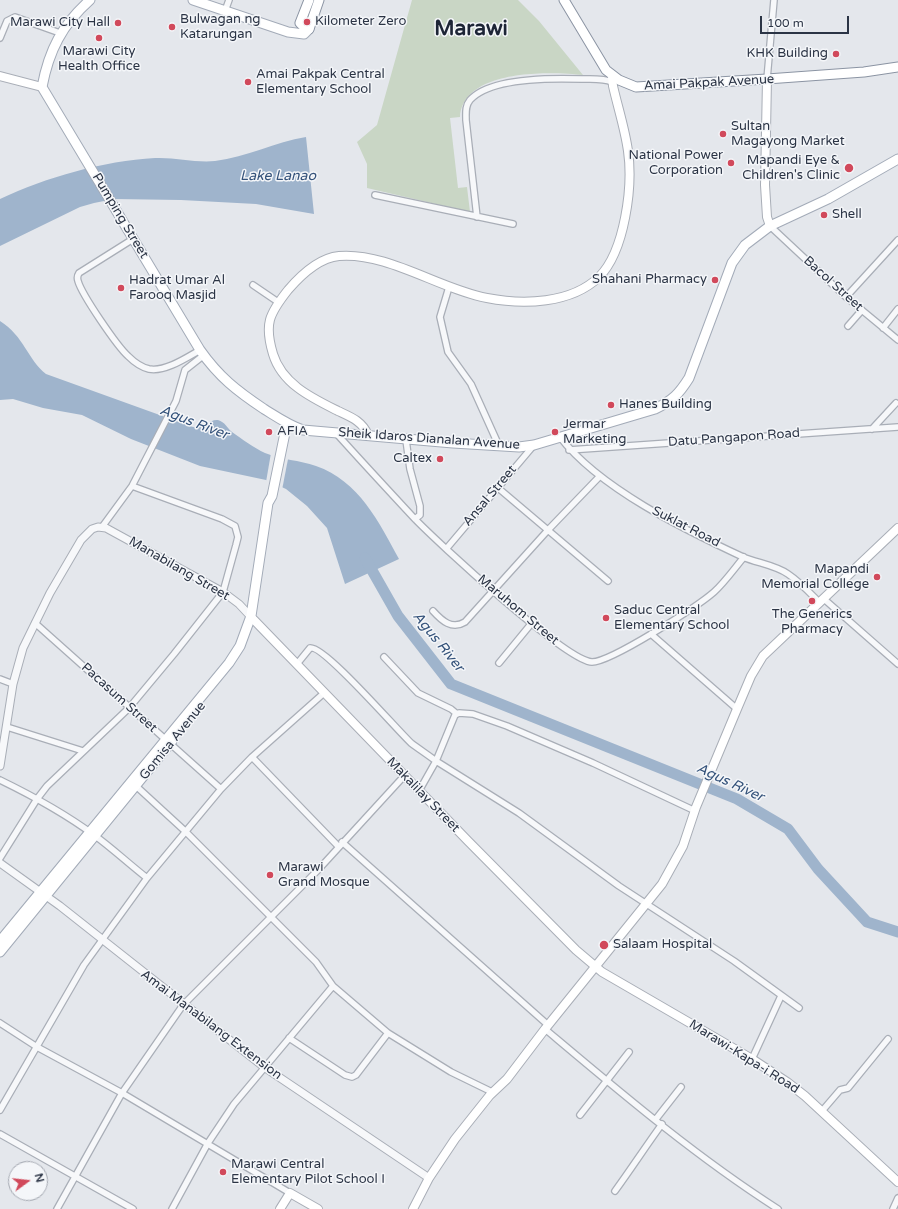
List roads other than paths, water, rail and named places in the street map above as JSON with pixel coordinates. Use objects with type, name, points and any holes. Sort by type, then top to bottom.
[{"type":"main road","points":[[0,76],[42,87],[50,56],[60,33],[71,18],[90,0]]},
{"type":"main road","points":[[193,0],[288,32],[304,34],[309,29],[319,0]]},
{"type":"main road","points":[[288,32],[300,24],[309,0]]},
{"type":"main road","name":"Amai Pakpak Avenue","points":[[564,0],[602,65],[612,79],[626,84],[641,87],[864,72],[898,67]]},
{"type":"main road","points":[[300,24],[303,28],[309,29]]},
{"type":"main road","points":[[368,435],[360,422],[293,384],[280,371],[273,354],[269,334],[271,313],[278,302],[310,268],[337,256],[367,259],[384,263],[448,287],[486,298],[524,303],[559,298],[589,285],[603,272],[613,254],[622,230],[629,191],[628,150],[612,79]]},
{"type":"main road","points":[[767,79],[766,185],[767,217],[770,226]]},
{"type":"main road","name":"Pumping Street","points":[[42,87],[202,353],[228,384],[287,423]]},
{"type":"main road","name":"Sheik Idaros Dianalan Avenue","points":[[287,423],[303,430],[368,435],[406,440],[498,446],[534,445],[655,409],[680,393],[689,378],[732,263],[745,245],[770,226],[828,199],[898,159]]},
{"type":"main road","name":"Gomisa Avenue","points":[[0,941],[43,894],[167,742],[233,666],[244,648],[252,618],[273,504],[273,493],[287,423]]},
{"type":"main road","points":[[412,1209],[429,1178],[455,1139],[492,1092],[507,1079],[546,1027],[662,884],[676,860],[694,808],[751,676],[763,656],[898,528]]},
{"type":"main road","name":"Makalilay Street","points":[[252,618],[576,950],[596,967]]},
{"type":"main road","name":"Gomisa Avenue","points":[[93,834],[136,786],[167,742]]},
{"type":"main road","name":"Gomisa Avenue","points":[[0,952],[43,894]]},
{"type":"main road","name":"Marawi-Kapa-i Road","points":[[596,967],[752,1059],[787,1082],[822,1111],[898,1182]]},
{"type":"main road","points":[[280,1209],[290,1193],[318,1209]]},
{"type":"street","points":[[225,11],[229,0]]},
{"type":"street","points":[[767,79],[774,0]]},
{"type":"street","points":[[0,38],[7,21],[15,17],[60,33]]},
{"type":"street","points":[[477,217],[466,120],[466,107],[470,99],[495,86],[518,80],[564,78],[612,79]]},
{"type":"street","points":[[374,195],[513,224]]},
{"type":"street","name":"Bacol Street","points":[[770,226],[846,297],[898,340]]},
{"type":"street","points":[[133,239],[79,272],[78,279],[83,291],[127,355],[141,366],[158,369],[202,353]]},
{"type":"street","points":[[846,297],[898,240]]},
{"type":"street","points":[[253,285],[278,302]]},
{"type":"street","points":[[448,287],[440,317],[448,352],[471,384],[498,446]]},
{"type":"street","points":[[883,328],[898,309]]},
{"type":"street","points":[[848,326],[862,310]]},
{"type":"street","points":[[0,766],[8,727],[13,684],[23,648],[35,622],[81,540],[92,529],[100,527],[132,486],[176,401],[185,370],[202,353]]},
{"type":"street","points":[[872,428],[896,403]]},
{"type":"street","name":"Datu Pangapon Road","points":[[569,450],[898,427]]},
{"type":"street","name":"Maruhom Street","points":[[336,433],[416,519],[494,591],[531,624],[564,648],[588,662],[596,662],[608,657],[651,634],[714,592],[744,557]]},
{"type":"street","name":"Suklat Road","points":[[560,438],[569,450],[600,476],[652,510],[744,557],[787,573],[898,664]]},
{"type":"street","points":[[406,440],[410,469],[420,506],[420,515],[416,519]]},
{"type":"street","name":"Ansal Street","points":[[447,548],[534,445]]},
{"type":"street","points":[[433,611],[449,625],[460,626],[465,622],[548,530],[600,476]]},
{"type":"street","points":[[0,858],[37,799],[54,779],[129,708],[223,592],[238,537],[235,526],[226,520],[132,486]]},
{"type":"street","points":[[498,487],[608,581]]},
{"type":"street","name":"Manabilang Street","points":[[100,527],[111,530],[223,592],[239,604],[252,618]]},
{"type":"street","name":"Pacasum Street","points":[[35,622],[221,789]]},
{"type":"street","points":[[499,663],[531,624]]},
{"type":"street","points":[[651,634],[737,709]]},
{"type":"street","points":[[297,664],[310,648],[316,648],[335,664],[410,742],[436,761],[519,813],[619,886],[646,902],[740,965],[799,1008]]},
{"type":"street","points":[[384,656],[418,693],[457,714],[473,714],[507,726],[694,808]]},
{"type":"street","points":[[0,679],[13,684]]},
{"type":"street","points":[[0,1110],[84,965],[146,878],[221,789],[252,757],[324,693]]},
{"type":"street","points":[[419,790],[436,761],[457,714]]},
{"type":"street","points":[[8,727],[83,751]]},
{"type":"street","points":[[252,757],[340,844],[608,1082],[737,1183],[778,1209]]},
{"type":"street","points":[[57,1209],[122,1094],[183,1005],[270,916],[318,870],[340,844],[405,775]]},
{"type":"street","points":[[0,780],[37,799],[93,834],[146,878]]},
{"type":"street","points":[[136,786],[185,831],[316,962],[333,986],[388,1033],[451,1072],[492,1092]]},
{"type":"street","name":"Amai Manabilang Extension","points":[[0,863],[43,894],[264,1067],[429,1178]]},
{"type":"street","points":[[172,1209],[208,1143],[234,1104],[333,986]]},
{"type":"street","points":[[752,1059],[781,996]]},
{"type":"street","points":[[0,1023],[37,1047],[208,1143],[290,1193]]},
{"type":"street","points":[[289,1038],[345,1075],[352,1077],[356,1075],[388,1033]]},
{"type":"street","points":[[822,1111],[840,1090],[848,1088],[888,1039]]},
{"type":"street","points":[[580,1115],[608,1082],[629,1052]]},
{"type":"street","points":[[656,1119],[681,1087]]},
{"type":"street","points":[[615,1191],[636,1163],[642,1150],[662,1124]]},
{"type":"street","points":[[0,1134],[133,1209]]},
{"type":"street","points":[[893,1209],[898,1198]]},
{"type":"water","name":"Lake Lanao","points":[[306,137],[314,214],[256,204],[181,200],[114,199],[80,207],[0,246],[0,199],[56,177],[95,166],[135,160],[162,158],[192,161],[215,161]]},
{"type":"water","points":[[0,321],[15,334],[35,362],[46,374],[193,427],[200,427],[212,421],[218,420],[240,438],[265,453],[310,464],[331,473],[356,492],[366,504],[384,531],[399,559],[345,584],[327,528],[307,506],[286,489],[266,480],[200,466],[131,439],[82,415],[43,408],[13,399],[0,400]]},
{"type":"waterway","name":"Agus River","points":[[365,558],[398,616],[451,684],[737,799],[788,829],[818,869],[867,922],[898,932]]},
{"type":"place","name":"Kilometer Zero","points":[[307,22]]},
{"type":"place","name":"Marawi City Hall","points":[[118,23]]},
{"type":"place","name":"Bulwagan ng Katarungan","points":[[172,27]]},
{"type":"place","name":"Marawi City Health Office","points":[[99,38]]},
{"type":"place","name":"KHK Building","points":[[836,54]]},
{"type":"place","name":"Amai Pakpak Central Elementary School","points":[[248,82]]},
{"type":"place","name":"Sultan Magayong Market","points":[[723,134]]},
{"type":"place","name":"National Power Corporation","points":[[731,163]]},
{"type":"place","name":"Mapandi Eye & Children's Clinic","points":[[849,168]]},
{"type":"place","name":"Shell","points":[[824,215]]},
{"type":"place","name":"Shahani Pharmacy","points":[[715,280]]},
{"type":"place","name":"Hadrat Umar Al Farooq Masjid","points":[[121,288]]},
{"type":"place","name":"Hanes Building","points":[[611,405]]},
{"type":"place","name":"AFIA","points":[[269,432]]},
{"type":"place","name":"Jermar Marketing","points":[[555,432]]},
{"type":"place","name":"Caltex","points":[[440,459]]},
{"type":"place","name":"Mapandi Memorial College","points":[[877,577]]},
{"type":"place","name":"The Generics Pharmacy","points":[[812,601]]},
{"type":"place","name":"Saduc Central Elementary School","points":[[606,618]]},
{"type":"place","name":"Marawi Grand Mosque","points":[[270,875]]},
{"type":"place","name":"Salaam Hospital","points":[[604,945]]},
{"type":"place","name":"Marawi Central Elementary Pilot School I","points":[[223,1172]]},
{"type":"district","name":"Marawi","points":[[471,29]]}]
